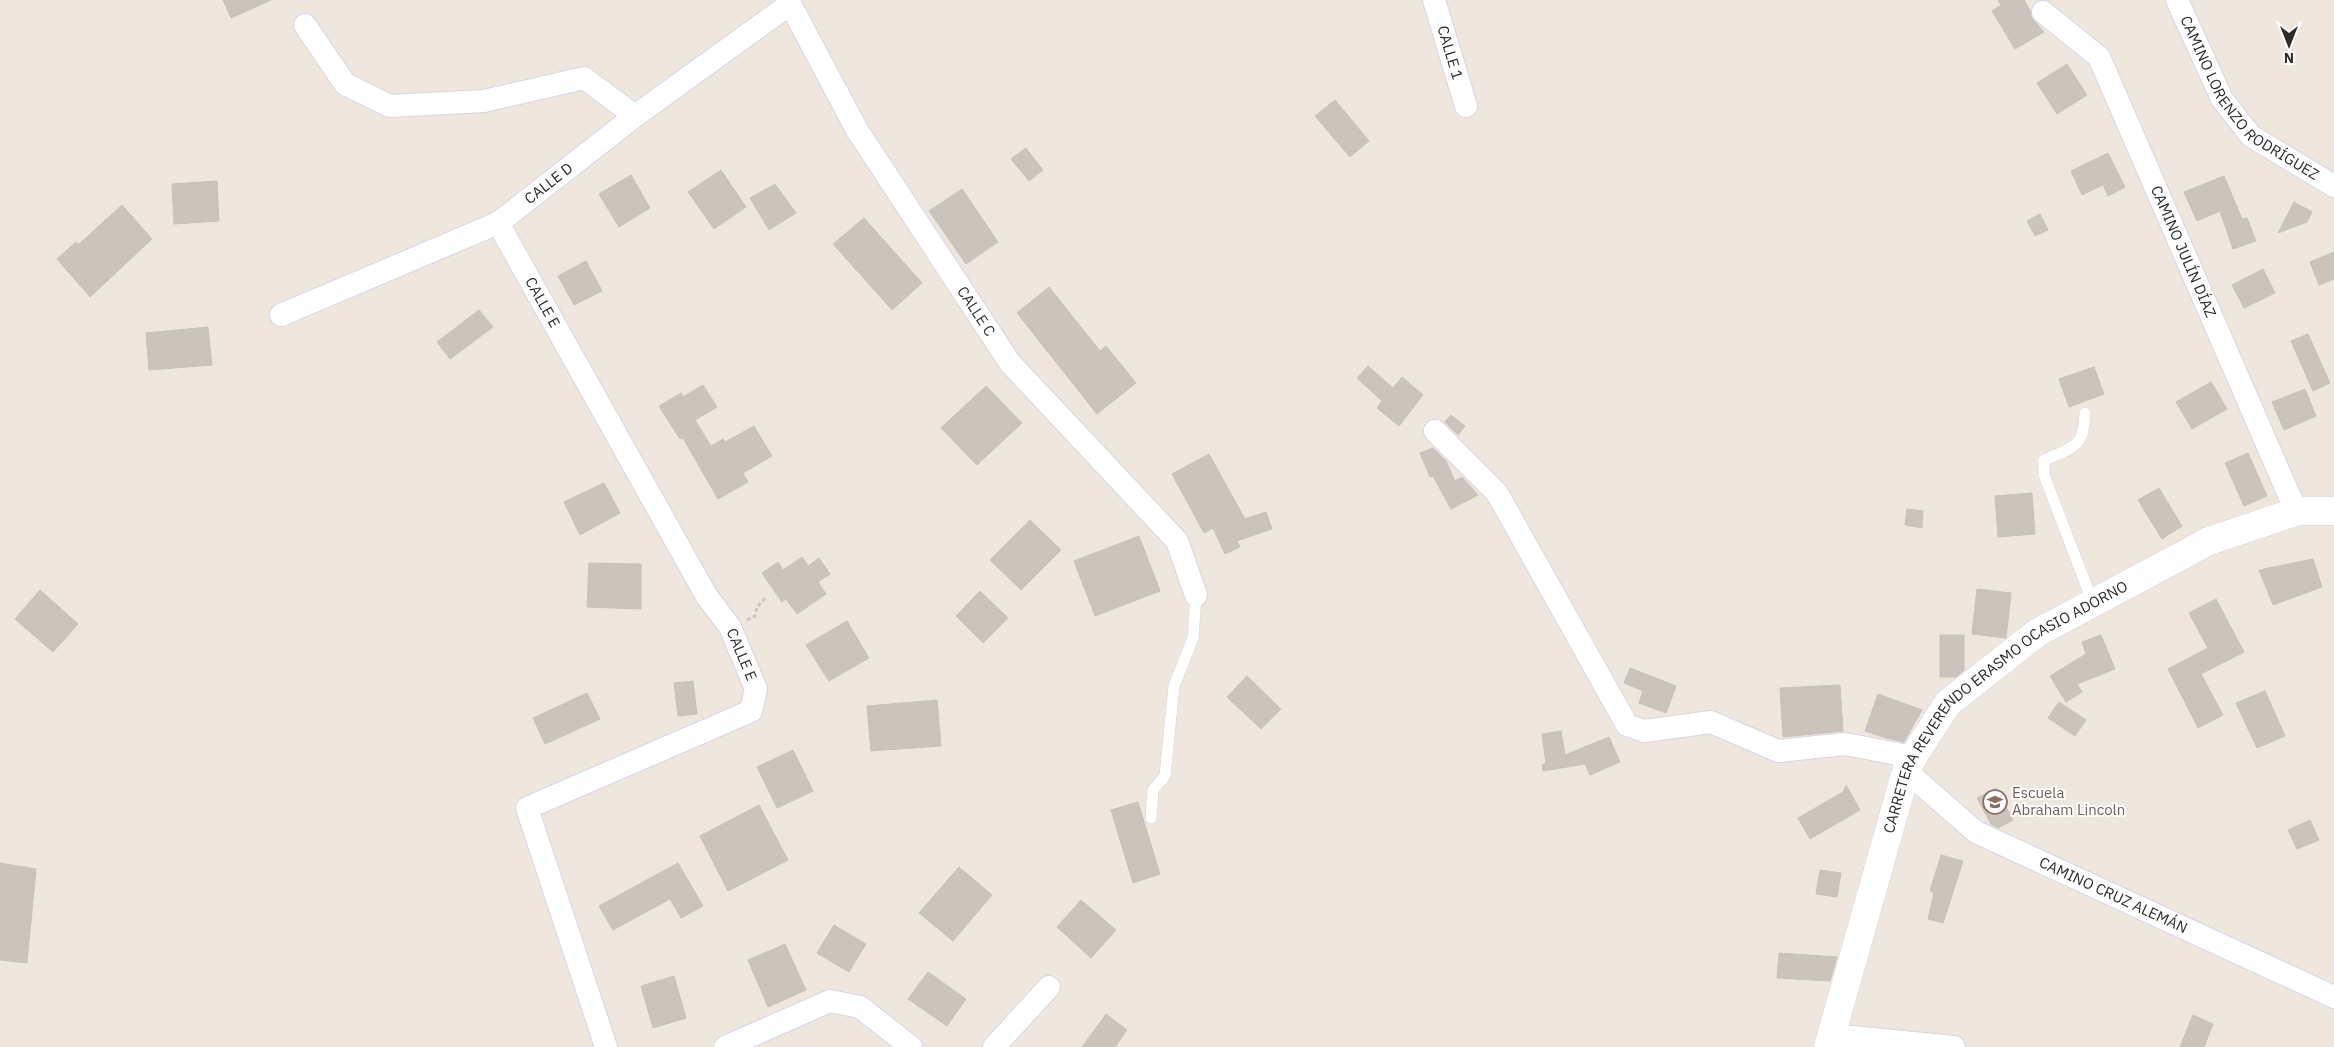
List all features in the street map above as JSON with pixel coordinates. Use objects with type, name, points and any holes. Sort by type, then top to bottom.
[{"type":"street","name":"CALLE 1","points":[[1434,0],[1466,106]]},
{"type":"street","name":"CAMINO LORENZO RODRÍGUEZ","points":[[2177,0],[2222,99],[2251,136],[2334,186]]},
{"type":"street","name":"CALLE D","points":[[281,315],[498,223],[635,116],[789,2]]},
{"type":"street","name":"CALLE C","points":[[789,2],[857,130],[1010,363],[1177,541],[1196,594]]},
{"type":"street","name":"CAMINO JULÍN DÍAZ","points":[[2043,12],[2099,57],[2289,495],[2298,511]]},
{"type":"street","points":[[305,25],[345,84],[390,106],[484,101],[584,78],[635,116]]},
{"type":"street","name":"CALLE E","points":[[498,223],[706,595],[730,627],[756,689],[751,711],[527,808],[606,1047]]},
{"type":"street","points":[[1435,431],[1497,493],[1627,725],[1644,732],[1711,722],[1778,751],[1845,744],[1909,764]]},
{"type":"street","name":"CARRETERA REVERENDO ERASMO OCASIO ADORNO","points":[[1830,1041],[1909,764],[1948,703],[2037,633],[2208,541],[2298,511],[2334,511]]},
{"type":"street","name":"CAMINO CRUZ ALEMÁN","points":[[1909,764],[1976,832],[2334,998]]},
{"type":"street","points":[[994,1047],[1049,987]]},
{"type":"street","points":[[725,1047],[830,1000],[860,1007],[911,1047]]},
{"type":"street","points":[[1830,1041],[1954,1047]]},
{"type":"lane","points":[[2085,413],[2084,433],[2074,447],[2044,460],[2044,475],[2093,603]]},
{"type":"lane","points":[[1151,818],[1153,790],[1165,776],[1174,686],[1193,638],[1196,594]]},
{"type":"path","points":[[730,627],[755,616],[756,607],[766,597]]},
{"type":"building","points":[[223,0],[271,0],[231,18]]},
{"type":"building","points":[[1998,0],[2024,0],[2030,10],[2031,17],[2044,32],[2015,49],[1992,11],[2001,5]]},
{"type":"building","points":[[2067,64],[2087,95],[2057,114],[2037,83]]},
{"type":"building","points":[[1335,100],[1369,141],[1350,157],[1315,116]]},
{"type":"building","points":[[1026,148],[1043,170],[1029,181],[1011,159]]},
{"type":"building","points":[[2108,153],[2125,187],[2108,196],[2103,185],[2082,195],[2071,171]]},
{"type":"building","points":[[721,170],[746,207],[714,229],[688,192]]},
{"type":"building","points":[[631,175],[650,208],[619,227],[599,194]]},
{"type":"building","points":[[2224,176],[2242,219],[2247,218],[2256,241],[2233,249],[2220,211],[2197,221],[2184,192]]},
{"type":"building","points":[[217,181],[219,221],[174,224],[172,184]]},
{"type":"building","points":[[775,184],[796,213],[769,230],[750,198]]},
{"type":"building","points":[[962,189],[998,242],[966,264],[929,211]]},
{"type":"building","points":[[2294,202],[2312,212],[2307,222],[2278,233]]},
{"type":"building","points":[[122,205],[152,239],[90,297],[57,259],[76,242],[78,245]]},
{"type":"building","points":[[2040,214],[2048,230],[2035,236],[2027,221]]},
{"type":"building","points":[[864,218],[922,283],[892,310],[833,244]]},
{"type":"building","points":[[2334,252],[2334,279],[2319,285],[2310,262]]},
{"type":"building","points":[[586,261],[602,291],[574,305],[558,276]]},
{"type":"building","points":[[2263,269],[2275,293],[2244,308],[2232,285]]},
{"type":"building","points":[[1049,287],[1100,351],[1106,346],[1136,383],[1097,414],[1017,313]]},
{"type":"building","points":[[479,310],[493,327],[450,359],[437,342]]},
{"type":"building","points":[[208,327],[212,365],[149,370],[146,333]]},
{"type":"building","points":[[2308,334],[2330,383],[2313,391],[2291,341]]},
{"type":"building","points":[[1368,366],[1393,388],[1402,377],[1423,395],[1399,426],[1377,408],[1382,401],[1357,378]]},
{"type":"building","points":[[2094,367],[2104,394],[2069,407],[2059,379]]},
{"type":"building","points":[[2211,382],[2227,409],[2192,429],[2176,402]]},
{"type":"building","points":[[703,385],[717,407],[695,420],[711,446],[723,439],[725,442],[754,426],[772,456],[743,473],[748,482],[718,499],[683,438],[680,439],[659,406],[681,393],[683,397]]},
{"type":"building","points":[[986,386],[1022,423],[977,465],[941,428]]},
{"type":"building","points":[[2305,389],[2316,416],[2284,430],[2272,402]]},
{"type":"building","points":[[1451,415],[1465,426],[1458,435],[1445,422]]},
{"type":"building","points":[[1433,448],[1446,461],[1455,481],[1462,477],[1478,495],[1451,509],[1433,476],[1430,477],[1420,453]]},
{"type":"building","points":[[2248,453],[2267,496],[2244,506],[2225,463]]},
{"type":"building","points":[[1209,454],[1245,519],[1266,512],[1272,529],[1237,541],[1240,547],[1225,554],[1213,528],[1204,533],[1172,474]]},
{"type":"building","points":[[604,483],[620,513],[580,535],[564,502]]},
{"type":"building","points":[[2159,488],[2182,526],[2162,539],[2138,500]]},
{"type":"building","points":[[2032,493],[2035,534],[1998,537],[1995,496]]},
{"type":"building","points":[[1907,509],[1923,511],[1922,528],[1905,525]]},
{"type":"building","points":[[1030,520],[1061,550],[1021,590],[990,560]]},
{"type":"building","points":[[1139,536],[1160,591],[1095,616],[1074,561]]},
{"type":"building","points":[[802,557],[808,566],[819,558],[830,574],[818,582],[826,594],[797,614],[786,599],[782,602],[762,573],[778,562],[783,570]]},
{"type":"building","points":[[2313,559],[2322,587],[2273,605],[2259,570]]},
{"type":"building","points":[[589,563],[641,564],[641,609],[587,607]]},
{"type":"building","points":[[1977,589],[2011,593],[2006,638],[1972,634]]},
{"type":"building","points":[[40,590],[78,624],[53,652],[15,619]]},
{"type":"building","points":[[980,591],[1008,618],[983,643],[956,616]]},
{"type":"building","points":[[2216,599],[2244,652],[2201,674],[2223,715],[2198,728],[2168,669],[2208,648],[2189,613]]},
{"type":"building","points":[[847,621],[869,658],[829,681],[806,645]]},
{"type":"building","points":[[1940,635],[1964,635],[1964,670],[1956,677],[1940,677]]},
{"type":"building","points":[[2101,635],[2115,669],[2077,684],[2082,692],[2066,702],[2050,676],[2086,654],[2082,642]]},
{"type":"building","points":[[1630,668],[1676,686],[1666,713],[1639,703],[1643,691],[1624,683]]},
{"type":"building","points":[[1247,676],[1281,709],[1261,729],[1227,697]]},
{"type":"building","points":[[693,681],[697,714],[678,716],[674,683]]},
{"type":"building","points":[[1840,685],[1843,731],[1783,737],[1780,688]]},
{"type":"building","points":[[2265,691],[2285,736],[2257,748],[2236,703]]},
{"type":"building","points":[[587,693],[600,719],[545,744],[533,718]]},
{"type":"building","points":[[1878,694],[1922,710],[1904,742],[1865,731]]},
{"type":"building","points":[[937,700],[941,746],[871,751],[867,706]]},
{"type":"building","points":[[2059,702],[2086,720],[2075,736],[2048,718]]},
{"type":"building","points":[[1561,731],[1565,755],[1609,737],[1620,762],[1590,775],[1585,764],[1543,771],[1542,765],[1546,763],[1542,734]]},
{"type":"building","points":[[793,750],[813,791],[777,808],[757,767]]},
{"type":"building","points":[[1846,785],[1860,810],[1810,839],[1798,818],[1843,792]]},
{"type":"building","points":[[1996,788],[2013,820],[1998,828],[1991,824],[1977,798]]},
{"type":"building","points":[[1138,802],[1160,874],[1133,883],[1111,810]]},
{"type":"building","points":[[759,805],[788,860],[728,891],[700,836]]},
{"type":"building","points":[[2310,820],[2319,840],[2297,849],[2288,830]]},
{"type":"building","points":[[1941,855],[1963,861],[1943,923],[1928,919],[1934,893],[1930,891]]},
{"type":"building","points":[[0,863],[36,869],[27,963],[0,960]]},
{"type":"building","points":[[678,863],[703,906],[681,918],[670,899],[613,930],[599,906]]},
{"type":"building","points":[[959,867],[992,895],[953,941],[919,913]]},
{"type":"building","points":[[1820,870],[1841,873],[1837,897],[1816,894]]},
{"type":"building","points":[[1081,900],[1116,930],[1091,958],[1057,927]]},
{"type":"building","points":[[834,925],[866,944],[849,972],[817,953]]},
{"type":"building","points":[[785,944],[806,990],[768,1007],[748,960]]},
{"type":"building","points":[[1779,953],[1837,957],[1830,981],[1777,978]]},
{"type":"building","points":[[928,972],[966,999],[947,1026],[908,999]]},
{"type":"building","points":[[674,976],[686,1018],[653,1028],[641,986]]},
{"type":"building","points":[[1106,1014],[1127,1030],[1115,1047],[1082,1047]]},
{"type":"building","points":[[2193,1015],[2213,1024],[2204,1047],[2180,1047]]},
{"type":"place","name":"Escuela Abraham Lincoln","points":[[1995,802]]}]
